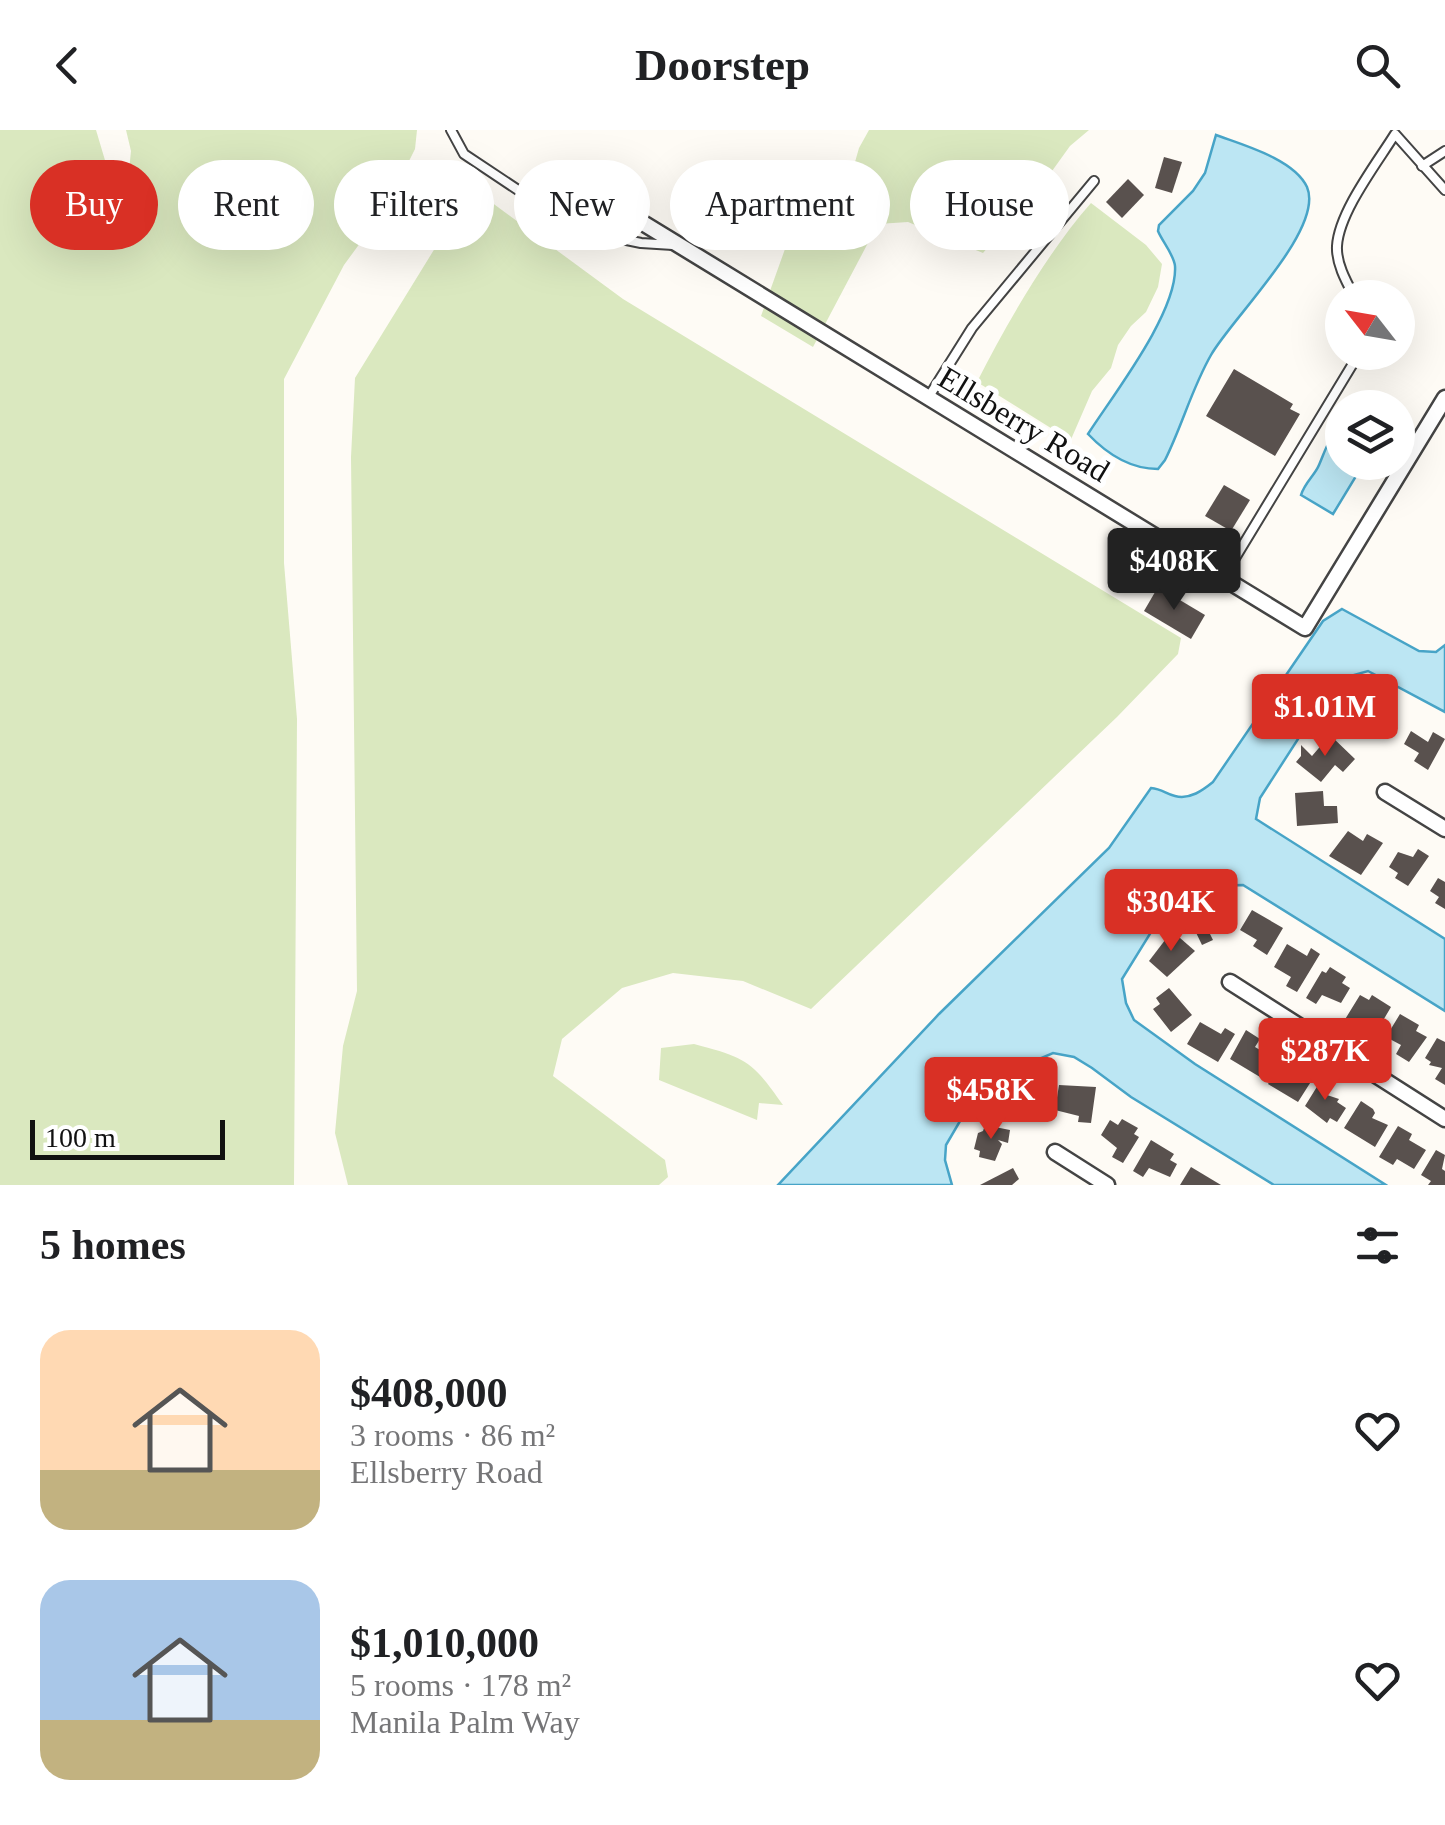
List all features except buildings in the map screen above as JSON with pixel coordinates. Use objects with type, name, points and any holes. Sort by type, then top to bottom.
[{"type":"street","name":"Ellsberry Road","points":[[686,250],[1305,628],[1445,398]]},
{"type":"street","points":[[1385,792],[1445,829]]},
{"type":"street","points":[[1230,982],[1445,1119]]},
{"type":"street","points":[[1055,1152],[1107,1185]]},
{"type":"lane","points":[[451,130],[464,154],[578,230],[670,245]]},
{"type":"lane","points":[[1345,280],[1336,246],[1346,216],[1395,134],[1445,190]]},
{"type":"lane","points":[[1422,166],[1445,150]]},
{"type":"lane","points":[[928,398],[972,328],[1094,182]]},
{"type":"lane","points":[[1224,578],[1349,370]]},
{"type":"green space","points":[[0,130],[96,130],[105,160],[30,160],[30,250],[158,250],[158,160],[130,160],[126,130],[417,130],[410,160],[334,160],[334,250],[355,250],[284,379],[284,563],[297,719],[294,1185],[0,1185]]},
{"type":"green space","points":[[869,130],[1089,130],[1060,160],[910,160],[910,223],[890,223],[890,160],[856,160]]},
{"type":"green space","points":[[1091,203],[1146,245],[1162,264],[1158,287],[1146,312],[1118,345],[1111,368],[1092,391],[1069,444],[1054,430],[977,382],[1055,250],[1069,250],[1069,231]]},
{"type":"green space","points":[[494,204],[514,219],[514,250],[556,250],[623,299],[1181,638],[1178,654],[811,1009],[743,981],[673,973],[622,988],[562,1039],[553,1076],[665,1160],[668,1177],[659,1185],[348,1185],[335,1133],[343,1046],[357,991],[351,457],[355,378],[434,250],[494,250]]},
{"type":"green space","points":[[785,250],[864,250],[813,347],[761,316]]},
{"type":"green space","points":[[694,1044],[747,1063],[783,1105],[759,1103],[757,1120],[659,1080],[661,1048]]},
{"type":"water","points":[[1216,135],[1267,154],[1291,168],[1307,187],[1309,205],[1290,249],[1211,355],[1165,460],[1158,469],[1138,466],[1111,453],[1088,434],[1142,353],[1166,306],[1175,266],[1158,231],[1159,225],[1205,173]]},
{"type":"water","points":[[1325,451],[1325,480],[1354,480],[1333,514],[1301,495]]},
{"type":"water","points":[[1342,609],[1419,651],[1436,652],[1445,645],[1445,712],[1368,671],[1336,680],[1260,798],[1256,819],[1445,939],[1445,1011],[1243,885],[1206,886],[1156,924],[1122,979],[1134,1020],[1195,1064],[1386,1185],[1274,1185],[1074,1057],[1053,1053],[1011,1071],[960,1121],[946,1145],[945,1160],[952,1185],[778,1185],[939,1014],[1109,848],[1151,788],[1186,797],[1213,782],[1323,621]]}]
